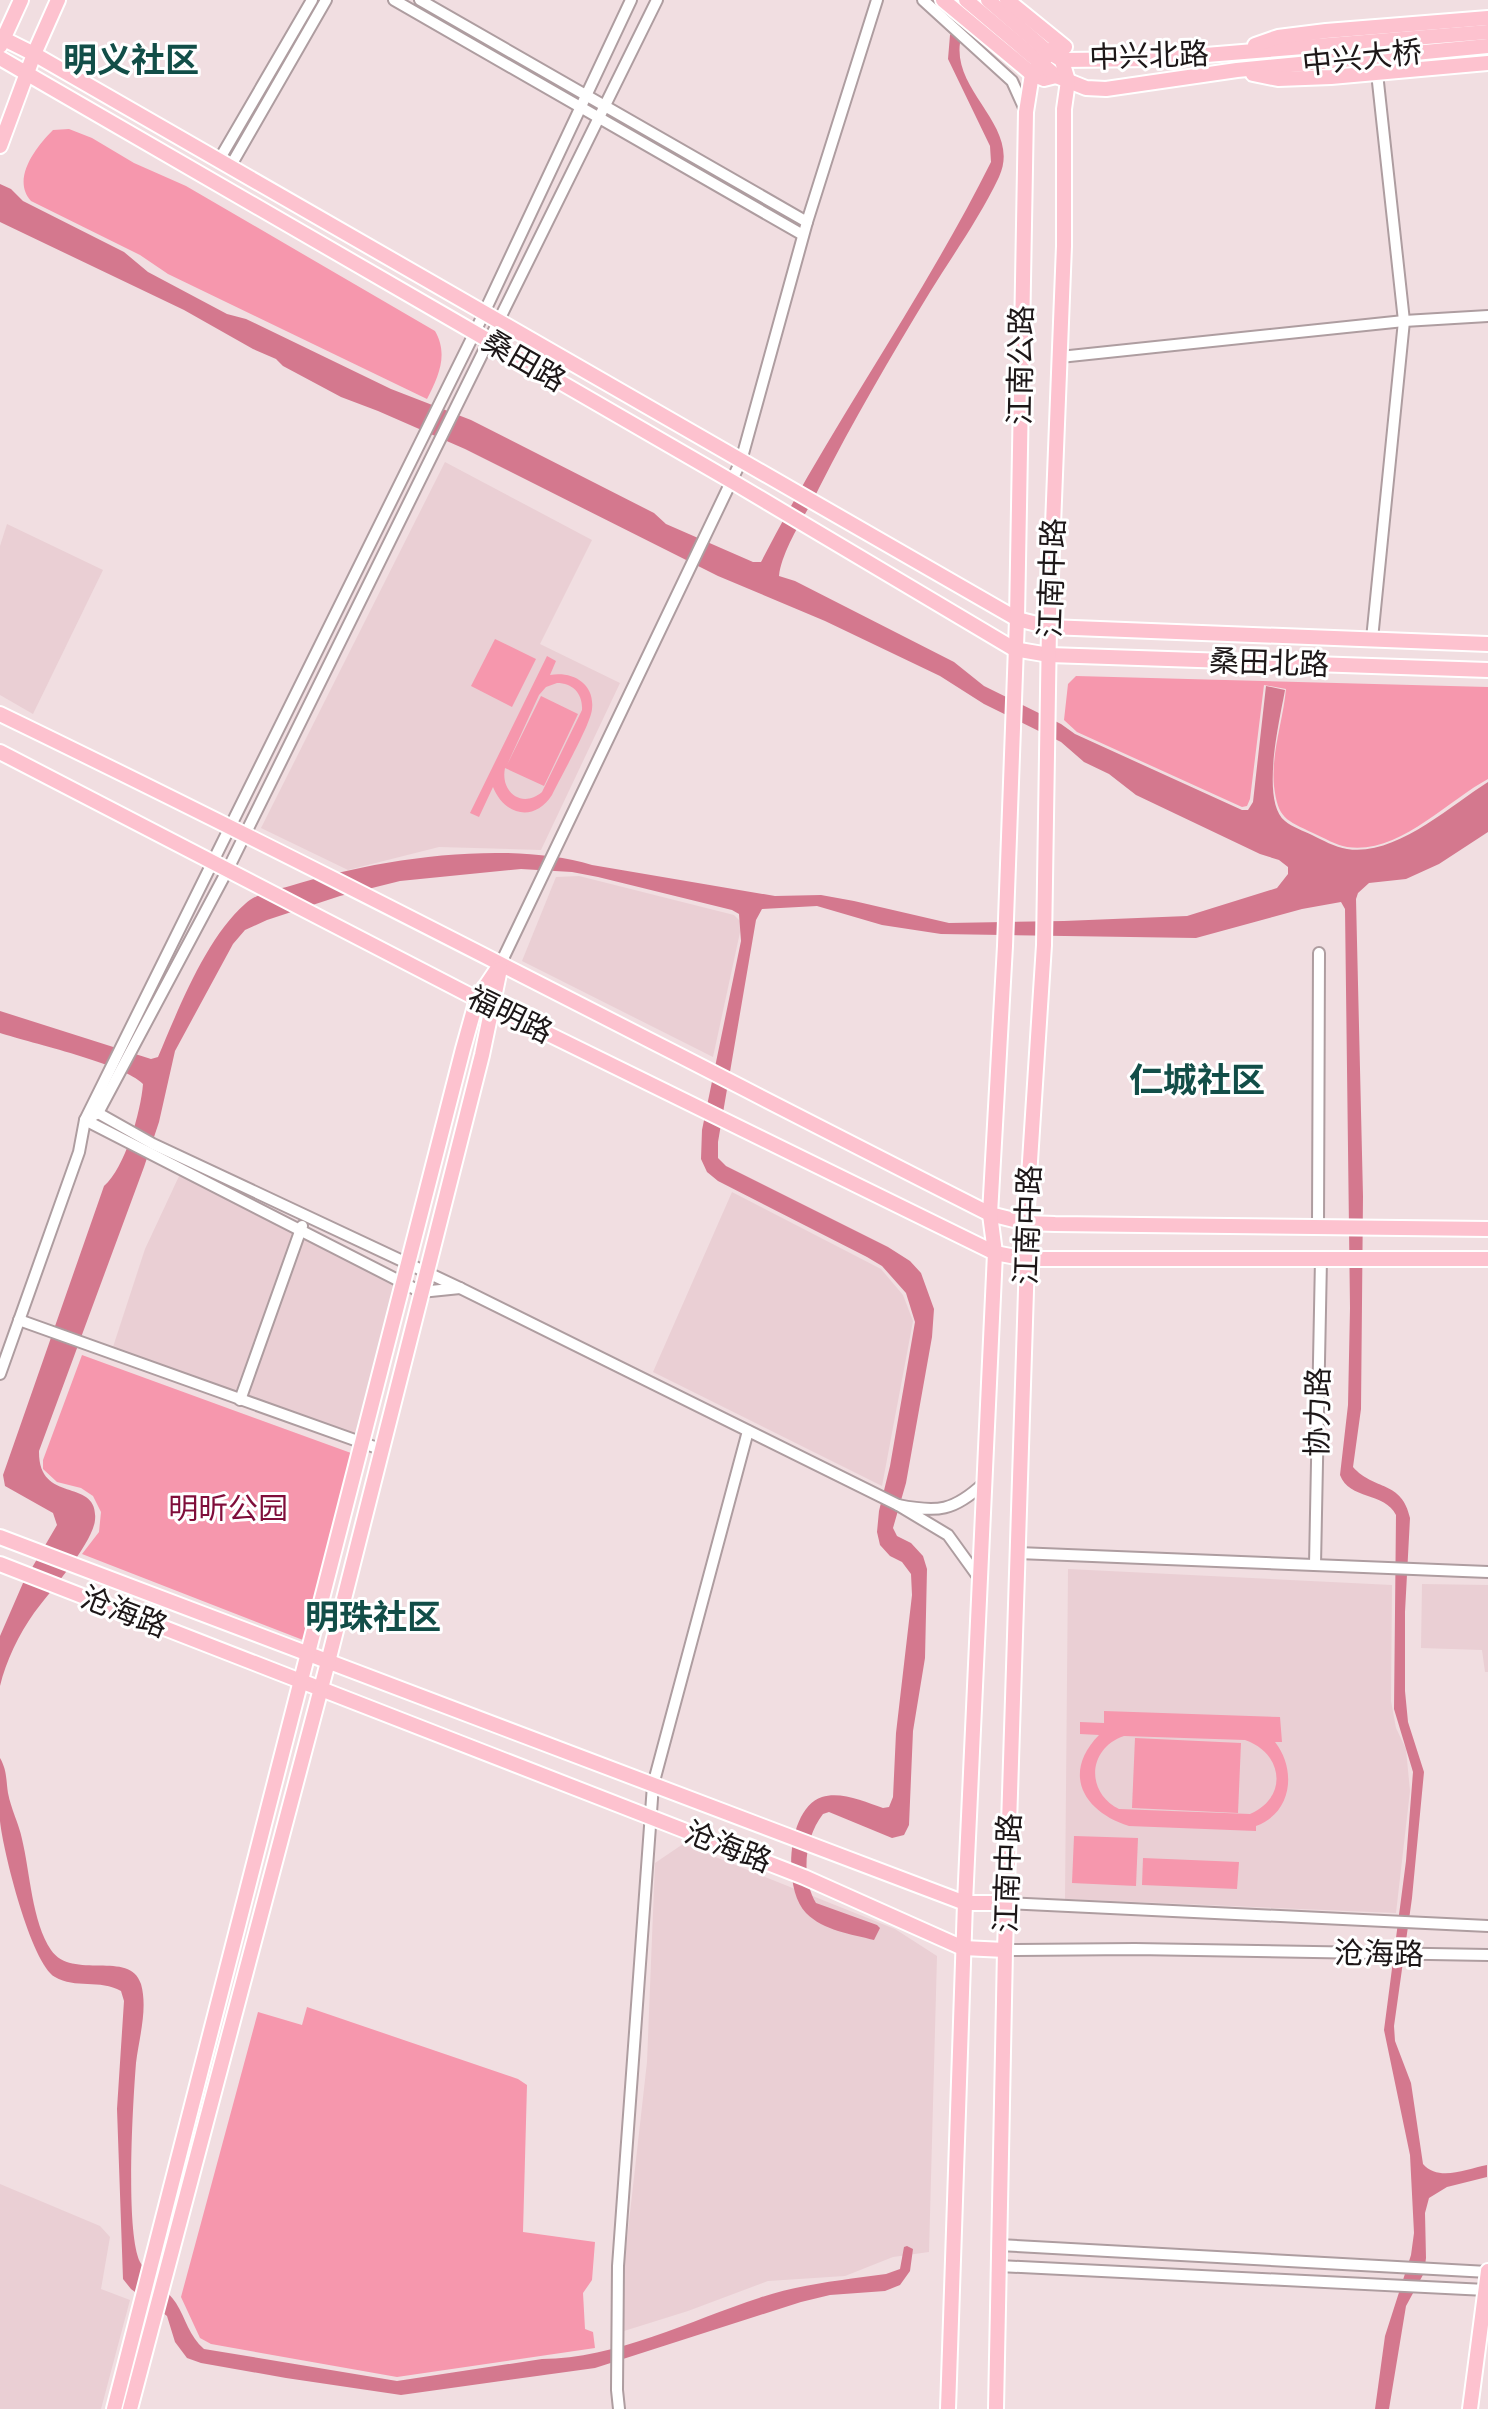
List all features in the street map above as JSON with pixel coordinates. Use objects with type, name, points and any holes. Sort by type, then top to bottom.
[{"type":"main road","points":[[1,41],[21,0]]},
{"type":"main road","points":[[0,146],[58,0]]},
{"type":"main road","points":[[943,0],[960,9],[983,10],[1045,58],[1095,58]]},
{"type":"main road","points":[[1007,0],[1062,79]]},
{"type":"main road","points":[[983,10],[1045,58]]},
{"type":"main road","points":[[1236,53],[1278,37],[1488,18]]},
{"type":"main road","name":"中兴大桥","points":[[1236,53],[1488,32]]},
{"type":"main road","name":"桑田路","points":[[1,41],[34,54],[1017,619],[1049,627]]},
{"type":"main road","name":"中兴大桥","points":[[1237,70],[1488,46]]},
{"type":"main road","name":"中兴北路","points":[[1062,60],[1157,59],[1236,53]]},
{"type":"main road","name":"桑田路","points":[[0,58],[733,482],[1014,649],[1049,655]]},
{"type":"main road","name":"江南中路","points":[[996,2409],[1005,1950],[1026,1223],[1044,945],[1049,627],[1064,246],[1062,60],[1045,58]]},
{"type":"main road","name":"江南公路","points":[[1013,695],[1026,112],[1045,58]]},
{"type":"main road","points":[[1237,70],[1278,79],[1488,63]]},
{"type":"main road","name":"中兴北路","points":[[1062,79],[1086,88],[1106,89],[1237,70]]},
{"type":"main road","name":"桑田北路","points":[[1049,627],[1488,644]]},
{"type":"main road","name":"桑田北路","points":[[1049,655],[1488,670]]},
{"type":"main road","name":"江南中路","points":[[948,2409],[963,1948],[995,1253],[990,1214],[1005,946],[1013,695]]},
{"type":"main road","name":"福明路","points":[[0,714],[246,833],[990,1214],[1026,1223],[1488,1229]]},
{"type":"main road","name":"福明路","points":[[0,752],[477,999],[995,1253],[1027,1259],[1488,1259]]},
{"type":"main road","points":[[114,2409],[299,1680],[477,999],[500,965]]},
{"type":"main road","points":[[130,2409],[328,1662],[493,1007],[500,965]]},
{"type":"main road","name":"沧海路","points":[[0,1537],[965,1903],[1007,1903]]},
{"type":"main road","name":"沧海路","points":[[0,1564],[804,1877],[963,1948],[1005,1950]]},
{"type":"main road","points":[[1470,2409],[1488,2272]]},
{"type":"street","points":[[224,164],[312,0]]},
{"type":"street","points":[[224,164],[326,0]]},
{"type":"street","points":[[394,0],[803,235]]},
{"type":"street","points":[[420,0],[807,222]]},
{"type":"street","points":[[220,867],[231,826],[475,332],[631,0]]},
{"type":"street","points":[[0,1374],[79,1152],[85,1120],[112,1075],[220,867],[246,833],[657,0]]},
{"type":"street","points":[[500,965],[733,482],[803,235],[877,0]]},
{"type":"street","points":[[923,0],[960,9],[964,39],[1012,81],[1026,112]]},
{"type":"street","points":[[1372,639],[1404,321],[1377,73]]},
{"type":"street","points":[[1060,357],[1404,321],[1488,316]]},
{"type":"street","points":[[1318,1227],[1319,953]]},
{"type":"street","points":[[85,1120],[98,1113],[112,1075]]},
{"type":"street","points":[[98,1113],[114,1129]]},
{"type":"street","points":[[85,1120],[114,1129],[421,1292],[460,1288]]},
{"type":"street","points":[[152,1149],[460,1288],[898,1505],[948,1535],[980,1580]]},
{"type":"street","points":[[240,1400],[305,1216]]},
{"type":"street","name":"协力路","points":[[1315,1565],[1321,1259]]},
{"type":"street","points":[[19,1320],[380,1449]]},
{"type":"street","points":[[619,2409],[618,2266],[653,1785],[748,1431]]},
{"type":"street","points":[[898,1505],[927,1510],[955,1507],[984,1483]]},
{"type":"street","points":[[1018,1553],[1488,1572]]},
{"type":"street","name":"沧海路","points":[[1007,1903],[1488,1926]]},
{"type":"street","name":"沧海路","points":[[1005,1950],[1488,1955]]},
{"type":"street","points":[[999,2245],[1488,2272]]},
{"type":"street","points":[[999,2266],[1486,2290]]},
{"type":"shaded area","points":[[972,0],[982,0],[961,37],[961,61],[966,78],[1002,142],[1004,159],[999,177],[859,413],[790,543],[779,576],[795,581],[954,662],[984,686],[1075,734],[1242,810],[1248,810],[1253,802],[1266,686],[1285,690],[1274,759],[1274,796],[1278,811],[1291,825],[1342,848],[1365,849],[1403,838],[1488,782],[1488,832],[1439,864],[1406,879],[1369,883],[1356,899],[1363,1196],[1361,1409],[1353,1467],[1361,1475],[1401,1497],[1410,1518],[1405,1691],[1408,1722],[1424,1772],[1412,1898],[1394,2026],[1395,2041],[1411,2083],[1423,2164],[1445,2173],[1487,2165],[1487,2177],[1447,2187],[1429,2198],[1425,2213],[1424,2273],[1406,2306],[1389,2409],[1375,2409],[1385,2336],[1411,2255],[1414,2233],[1410,2155],[1384,2030],[1406,1861],[1413,1772],[1394,1709],[1396,1515],[1384,1503],[1351,1489],[1340,1475],[1348,1405],[1350,1308],[1345,909],[1341,902],[1302,909],[1196,938],[941,934],[882,925],[817,906],[762,909],[756,920],[718,1142],[718,1158],[726,1166],[910,1261],[921,1273],[934,1309],[932,1337],[906,1483],[893,1528],[897,1536],[911,1543],[923,1556],[927,1569],[925,1658],[913,1731],[909,1825],[904,1835],[892,1838],[829,1812],[823,1814],[808,1846],[808,1882],[816,1903],[877,1925],[880,1928],[874,1940],[829,1928],[806,1913],[798,1902],[793,1886],[792,1850],[801,1816],[810,1804],[822,1797],[845,1796],[883,1808],[889,1807],[893,1797],[896,1733],[912,1595],[911,1574],[902,1562],[890,1556],[880,1545],[877,1532],[915,1322],[906,1293],[882,1266],[718,1181],[707,1172],[701,1159],[702,1130],[741,941],[739,914],[732,910],[598,877],[521,869],[400,881],[340,896],[245,930],[233,944],[175,1051],[159,1122],[144,1167],[39,1451],[41,1468],[48,1479],[88,1498],[94,1507],[92,1530],[79,1554],[23,1630],[9,1657],[0,1686],[0,1636],[23,1583],[57,1525],[53,1513],[5,1486],[3,1475],[104,1186],[119,1166],[131,1138],[143,1084],[133,1076],[98,1062],[0,1033],[0,1011],[151,1059],[158,1057],[206,955],[231,918],[250,900],[266,892],[324,876],[441,856],[481,853],[558,857],[775,896],[821,895],[949,923],[1187,916],[1277,888],[1288,874],[1288,867],[1279,860],[1260,854],[1136,795],[1109,774],[1084,762],[1061,742],[984,704],[940,676],[825,621],[718,576],[465,449],[341,397],[184,310],[0,222],[0,184],[11,189],[23,201],[124,252],[148,272],[227,314],[246,319],[391,389],[471,420],[654,513],[666,524],[753,562],[761,562],[817,461],[936,263],[991,162],[990,146],[948,59],[950,35]]},
{"type":"shaded area","points":[[445,462],[592,540],[540,644],[620,683],[541,850],[439,847],[348,870],[261,828]]},
{"type":"shaded area","points":[[7,524],[103,570],[33,714],[0,695],[0,546]]},
{"type":"shaded area","points":[[579,876],[734,915],[742,923],[713,1057],[522,961],[556,877]]},
{"type":"shaded area","points":[[180,1174],[298,1232],[238,1397],[112,1350],[145,1249]]},
{"type":"shaded area","points":[[732,1192],[881,1269],[903,1295],[913,1321],[882,1486],[653,1372]]},
{"type":"shaded area","points":[[302,1235],[397,1285],[359,1440],[245,1398]]},
{"type":"shaded area","points":[[1068,1569],[1392,1585],[1391,1701],[1396,1728],[1406,1749],[1410,1791],[1396,1913],[1065,1899]]},
{"type":"shaded area","points":[[1422,1584],[1488,1585],[1488,1672],[1485,1672],[1482,1650],[1421,1648]]},
{"type":"shaded area","points":[[0,1758],[22,1839],[36,1911],[51,1950],[60,1959],[72,1963],[125,1968],[135,1974],[141,1984],[143,2013],[136,2063],[131,2165],[135,2246],[144,2268],[176,2303],[191,2333],[204,2349],[397,2381],[597,2353],[625,2346],[774,2293],[886,2274],[900,2269],[904,2247],[907,2246],[913,2249],[910,2271],[900,2285],[885,2291],[830,2295],[801,2302],[595,2368],[401,2395],[286,2378],[187,2358],[175,2342],[167,2316],[131,2289],[123,2279],[117,2109],[124,2001],[121,1991],[105,1985],[63,1981],[46,1968],[37,1951],[12,1880],[2,1836]]},
{"type":"shaded area","points":[[683,1844],[895,1929],[937,1956],[929,2252],[893,2257],[845,2276],[768,2281],[624,2331],[622,2284],[647,2062],[655,1863]]},
{"type":"shaded area","points":[[0,2184],[100,2226],[110,2237],[101,2289],[130,2300],[101,2409],[0,2409]]},
{"type":"green space","points":[[69,129],[186,186],[435,331],[442,357],[427,399],[168,274],[140,255],[31,201],[24,183],[33,154],[53,130]]},
{"type":"green space","points":[[495,639],[536,659],[512,707],[471,686]]},
{"type":"green space","points":[[547,656],[556,661],[550,675],[574,677],[590,692],[592,709],[581,738],[552,795],[537,810],[520,812],[512,809],[504,804],[493,787],[479,817],[470,813]],"holes":[[[563,684],[579,694],[582,710],[542,792],[527,799],[520,798],[509,791],[504,777],[505,768],[544,786],[578,714],[541,696],[507,765],[539,695],[546,687]]]},
{"type":"green space","points":[[1076,676],[1488,687],[1488,779],[1403,835],[1366,847],[1343,846],[1290,821],[1278,805],[1274,761],[1286,689],[1264,685],[1250,799],[1247,806],[1242,807],[1077,732],[1064,720],[1068,684]]},
{"type":"green space","name":"明昕公园","points":[[82,1355],[351,1453],[303,1640],[82,1554],[99,1532],[101,1512],[93,1496],[81,1488],[57,1482],[43,1469],[43,1460]]},
{"type":"green space","points":[[1104,1711],[1280,1717],[1282,1742],[1275,1742],[1282,1753],[1288,1777],[1284,1801],[1268,1820],[1256,1826],[1256,1831],[1129,1826],[1113,1820],[1090,1801],[1080,1777],[1081,1764],[1099,1735],[1080,1734],[1080,1722],[1104,1723]],"holes":[[[1124,1736],[1245,1740],[1267,1755],[1274,1765],[1276,1776],[1276,1787],[1271,1797],[1250,1814],[1119,1809],[1100,1792],[1096,1782],[1095,1771],[1103,1750]]]},
{"type":"green space","points":[[1135,1738],[1241,1743],[1238,1813],[1132,1808]]},
{"type":"green space","points":[[1074,1836],[1138,1838],[1136,1886],[1072,1883]]},
{"type":"green space","points":[[1143,1858],[1239,1862],[1237,1889],[1142,1885]]},
{"type":"green space","points":[[307,2007],[518,2079],[527,2085],[523,2232],[595,2242],[592,2280],[583,2293],[585,2329],[593,2332],[595,2348],[397,2377],[211,2344],[200,2338],[181,2297],[258,2012],[302,2025]]},
{"type":"district","name":"明义社区","points":[[131,60]]},
{"type":"district","name":"仁城社区","points":[[1197,1080]]},
{"type":"district","name":"明珠社区","points":[[373,1617]]}]
